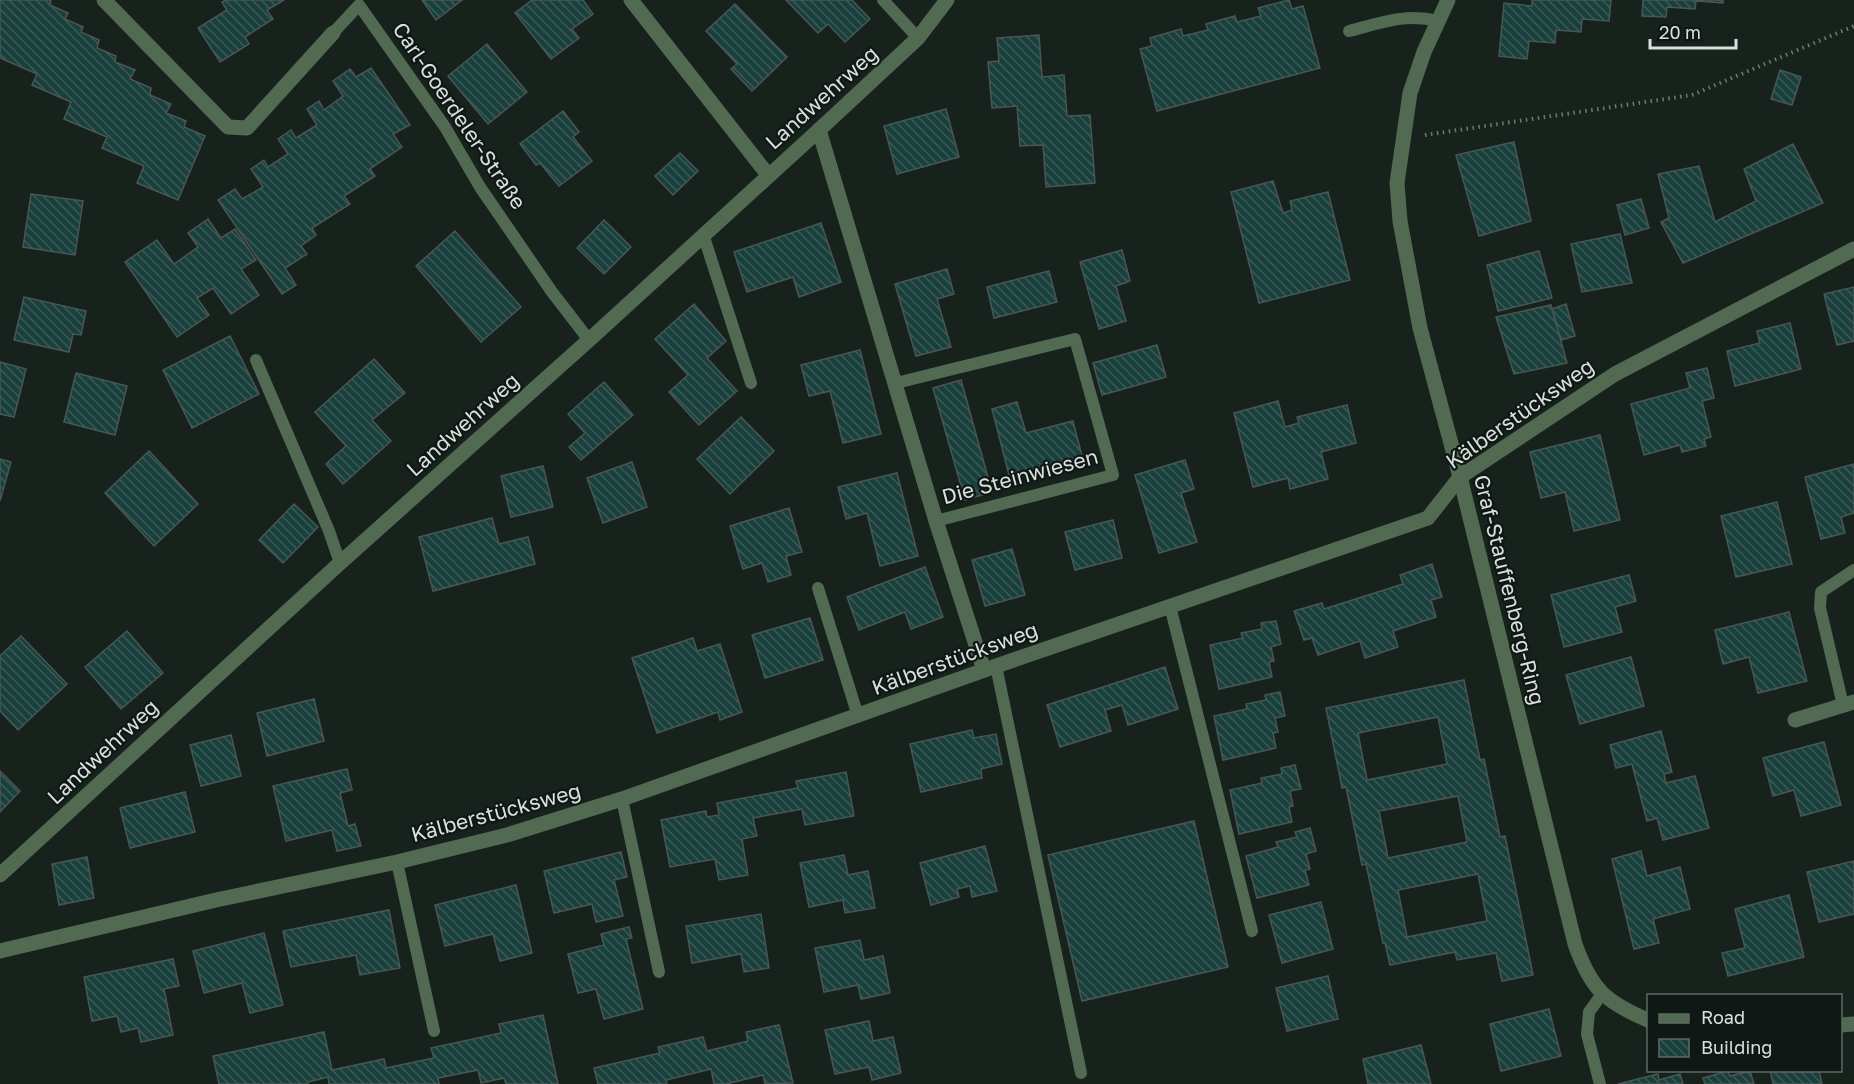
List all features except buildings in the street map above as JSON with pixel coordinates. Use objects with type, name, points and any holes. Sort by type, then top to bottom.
[{"type":"street","name":"Carl-Goerdeler-Straße","points":[[104,0],[228,127],[247,128],[333,33]]},
{"type":"street","points":[[631,0],[768,175]]},
{"type":"street","name":"Landwehrweg","points":[[0,875],[340,563],[819,130],[918,38],[947,0]]},
{"type":"street","name":"Graf-Stauffenberg-Ring","points":[[1448,0],[1424,52],[1410,93],[1397,183],[1400,220],[1420,328],[1460,477],[1575,944],[1583,967],[1602,994],[1629,1012],[1647,1020]]},
{"type":"street","name":"Die Steinwiesen","points":[[819,130],[936,521],[990,668]]},
{"type":"street","name":"Kälberstücksweg","points":[[0,951],[507,835],[622,799],[990,668],[1428,518],[1460,477],[1615,374],[1854,249]]},
{"type":"street","points":[[1795,720],[1849,703]]},
{"type":"lane","points":[[883,0],[918,38]]},
{"type":"lane","name":"Carl-Goerdeler-Straße","points":[[333,33],[359,5],[445,128],[480,187],[539,274],[589,340]]},
{"type":"lane","points":[[1348,31],[1404,17],[1420,16],[1438,21]]},
{"type":"lane","points":[[703,234],[751,383]]},
{"type":"lane","name":"Die Steinwiesen","points":[[896,383],[1076,339],[1113,475],[936,521]]},
{"type":"lane","points":[[255,360],[329,531],[340,563]]},
{"type":"lane","points":[[1849,703],[1820,608],[1821,592],[1854,570]]},
{"type":"lane","points":[[818,588],[858,716]]},
{"type":"lane","points":[[1170,606],[1252,931]]},
{"type":"lane","points":[[990,668],[1081,1073]]},
{"type":"lane","points":[[622,799],[659,972]]},
{"type":"lane","points":[[397,862],[434,1031]]},
{"type":"lane","points":[[1600,1084],[1587,1034],[1589,1012],[1602,994]]},
{"type":"path","points":[[1404,138],[1692,95],[1854,26]]}]
